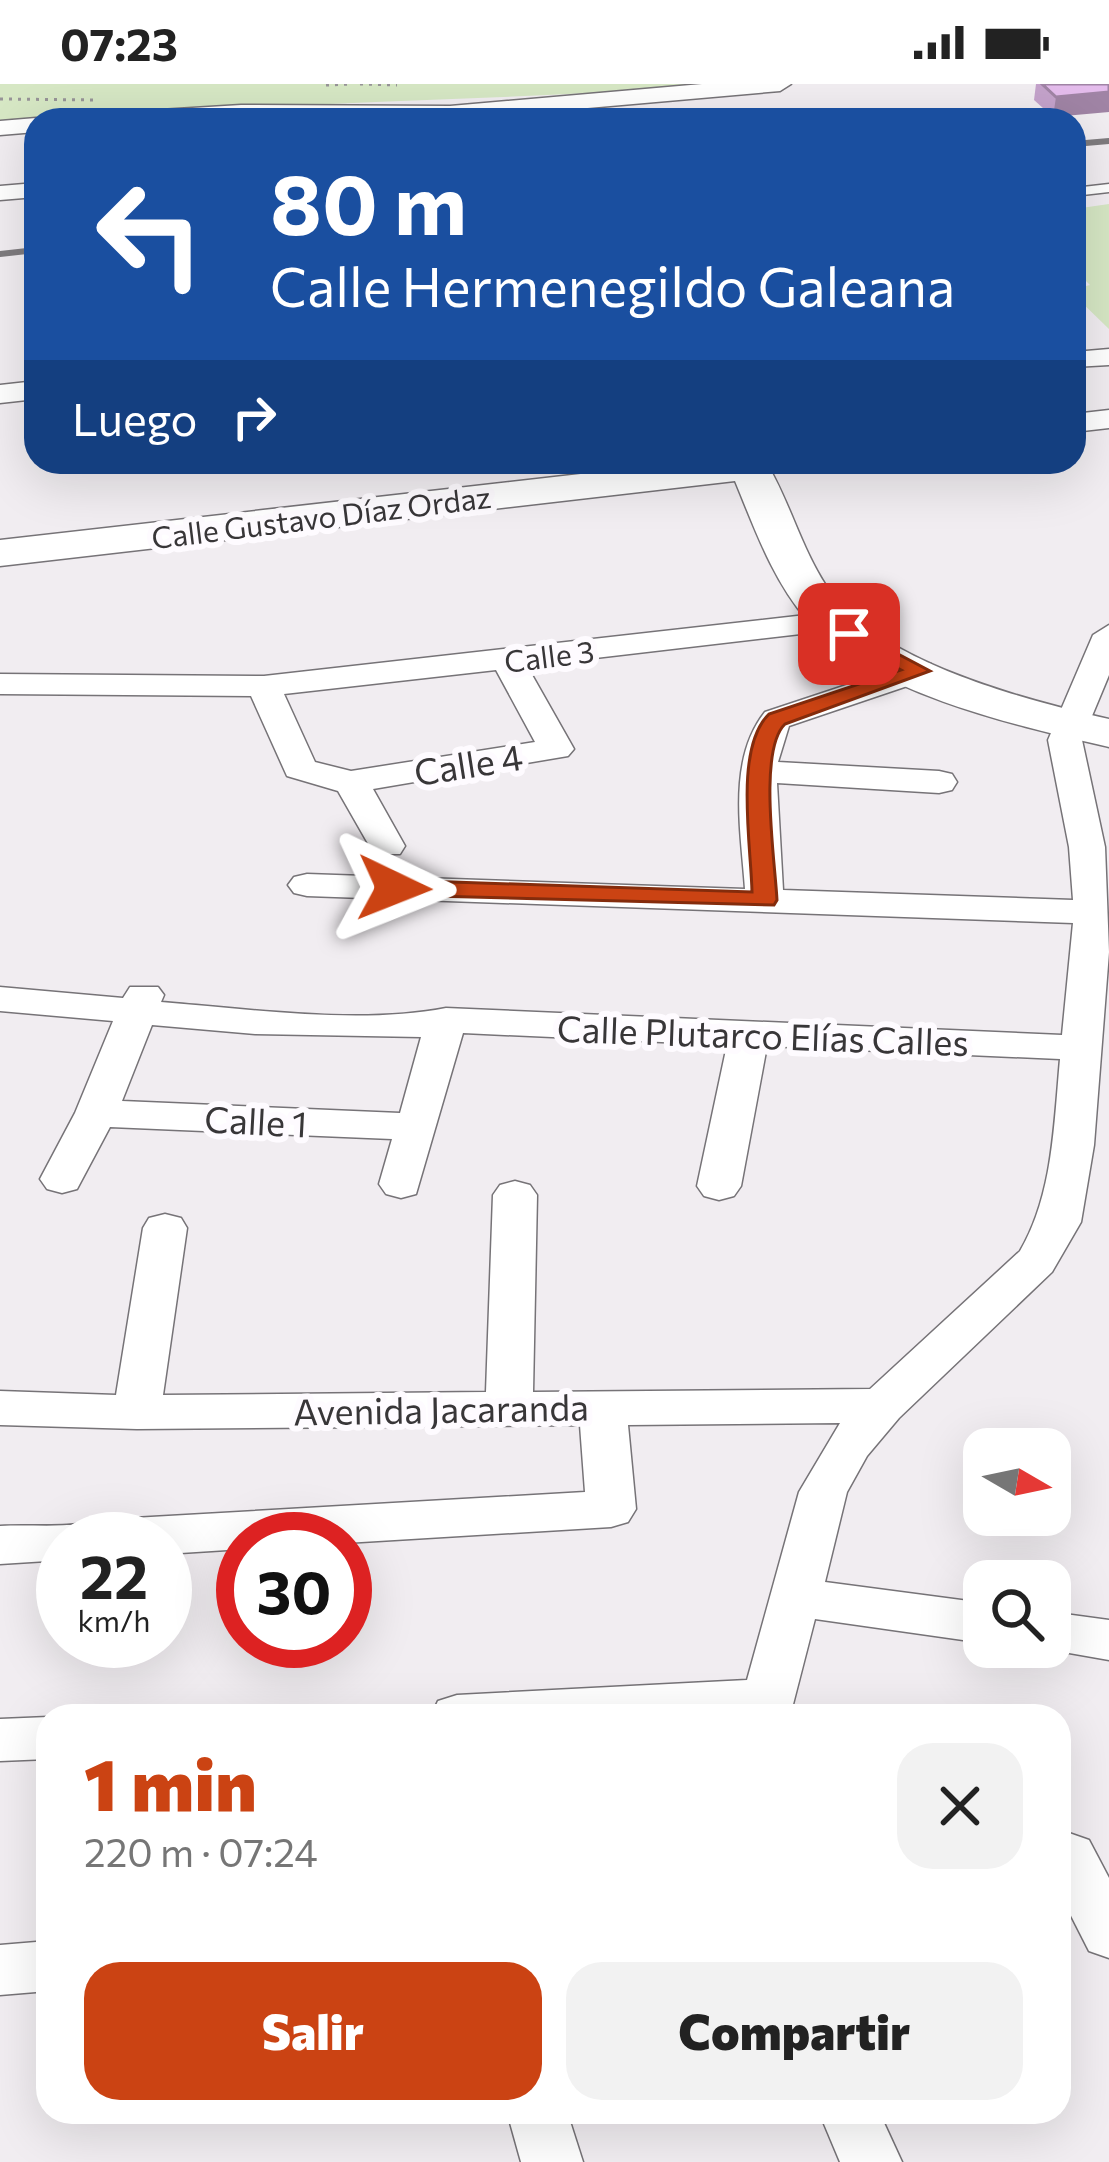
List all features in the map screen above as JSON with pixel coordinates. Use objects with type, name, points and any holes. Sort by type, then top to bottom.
[{"type":"main road","name":"Calle Gustavo Díaz Ordaz","points":[[0,553],[675,474]]},
{"type":"main road","points":[[765,474],[805,587],[832,622],[868,647],[920,671],[1089,729]]},
{"type":"street","points":[[552,108],[780,84]]},
{"type":"street","points":[[652,108],[662,95]]},
{"type":"street","name":"Calle 3","points":[[0,684],[265,686],[832,622]]},
{"type":"street","points":[[766,1704],[823,1492],[849,1445],[883,1406],[1036,1261],[1091,1148],[1090,1030],[1098,846],[1065,753],[1089,729],[1109,635]]},
{"type":"street","name":"Calle 4","points":[[351,782],[556,749],[507,660]]},
{"type":"street","points":[[765,900],[759,770],[764,731],[777,719],[920,671]]},
{"type":"street","points":[[265,686],[300,768],[351,782],[387,846]]},
{"type":"street","points":[[759,770],[939,782]]},
{"type":"street","points":[[307,885],[1093,912]]},
{"type":"street","name":"Calle Plutarco Elías Calles","points":[[0,979],[140,1004]]},
{"type":"street","name":"Calle Plutarco Elías Calles","points":[[0,999],[140,1004],[416,1026],[446,1020],[750,1032],[1090,1030]]},
{"type":"street","points":[[62,1179],[96,1113],[140,1004]]},
{"type":"street","points":[[401,1184],[446,1020]]},
{"type":"street","points":[[719,1186],[750,1032]]},
{"type":"street","name":"Calle 1","points":[[96,1113],[417,1127]]},
{"type":"street","points":[[509,1408],[515,1195]]},
{"type":"street","points":[[137,1412],[164,1228]]},
{"type":"street","points":[[192,1534],[611,1509],[602,1405]]},
{"type":"street","name":"Avenida Jacaranda","points":[[0,1408],[137,1412],[883,1406]]},
{"type":"street","points":[[0,1545],[36,1543]]},
{"type":"street","points":[[794,1597],[963,1620]]},
{"type":"street","points":[[1071,1635],[1109,1640]]},
{"type":"street","points":[[0,1740],[36,1738]]},
{"type":"street","points":[[1079,1858],[1109,1934]]},
{"type":"street","points":[[0,1970],[36,1967]]},
{"type":"street","points":[[541,2124],[552,2162]]},
{"type":"street","points":[[854,2124],[871,2162]]},
{"type":"green space","points":[[0,84],[732,84],[252,108],[24,108],[24,122],[0,124]]},
{"type":"green space","points":[[1109,204],[1109,329],[1086,307],[1086,286],[1090,285],[1086,281],[1086,207]]},
{"type":"building","points":[[1042,84],[1109,84],[1109,92],[1056,97]]},
{"type":"railway","points":[[1086,143],[1109,141]]},
{"type":"railway","points":[[0,254],[24,251]]},
{"type":"route","points":[[394,888],[765,900],[759,770],[764,731],[777,719],[920,671],[849,634]]}]
